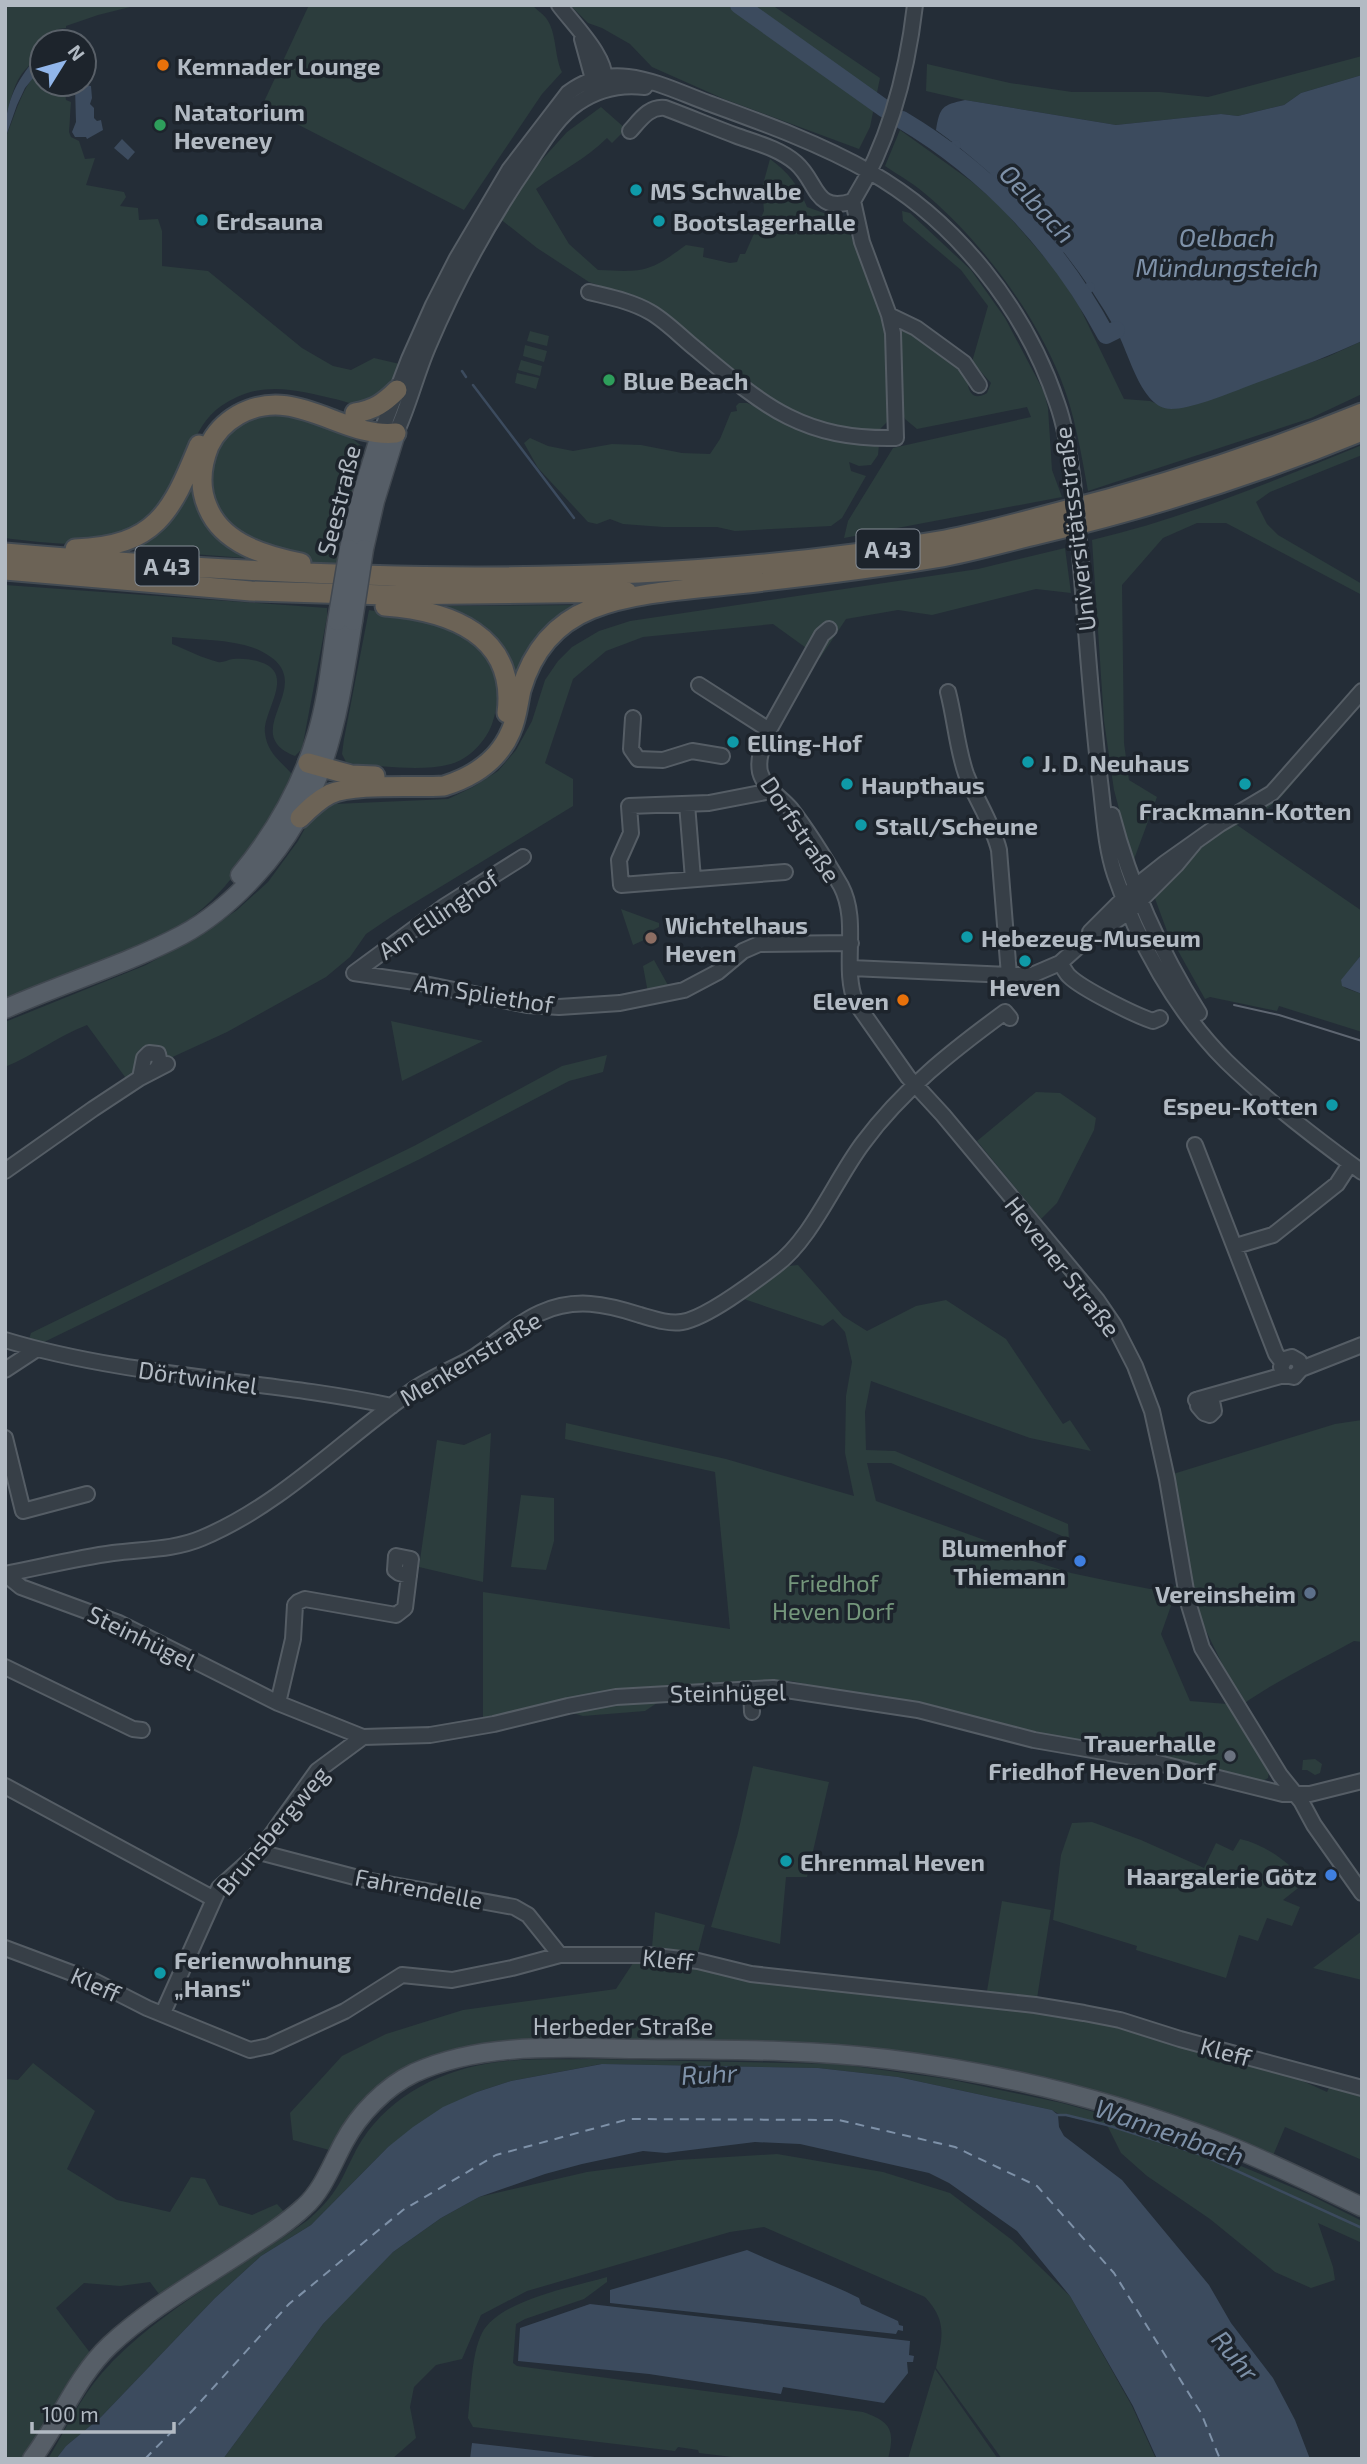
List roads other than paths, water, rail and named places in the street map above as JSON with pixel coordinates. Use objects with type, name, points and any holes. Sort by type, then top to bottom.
[{"type":"highway","points":[[355,413],[369,411],[397,390]]},
{"type":"highway","points":[[5,545],[94,548],[119,543],[150,528],[178,495],[205,433],[226,412],[247,400],[271,395],[284,396],[355,413],[387,430]]},
{"type":"highway","points":[[387,430],[298,407],[278,405],[251,409],[232,418],[212,439],[202,470],[204,495],[208,509],[224,531],[244,545],[262,552],[310,564],[422,577]]},
{"type":"highway","name":"A 43","points":[[5,553],[184,567],[422,577],[599,576],[681,572],[787,562],[948,539],[1109,500],[1205,471],[1362,413]]},
{"type":"highway","name":"A 43","points":[[5,570],[251,591],[387,595],[670,591],[889,565],[1017,540],[1118,515],[1213,486],[1362,431]]},
{"type":"highway","points":[[251,591],[283,598],[407,608],[449,617],[468,626],[480,636],[500,661],[506,676],[509,703],[501,730],[486,752],[465,767],[434,777],[411,778],[313,771]]},
{"type":"highway","points":[[300,818],[318,801],[329,795],[355,788],[444,786],[477,771],[494,758],[512,730],[526,673],[539,649],[554,631],[577,615],[594,608],[670,591]]},
{"type":"highway","points":[[313,771],[355,788]]},
{"type":"main road","name":"Seestraße","points":[[5,1009],[125,962],[184,934],[239,893],[300,818],[313,771],[318,732],[345,621],[356,549],[359,503],[387,430]]},
{"type":"main road","name":"Seestraße","points":[[154,948],[201,914],[228,889],[256,856],[313,771]]},
{"type":"main road","name":"Herbeder Straße","points":[[32,2459],[43,2445],[73,2391],[110,2345],[144,2318],[277,2229],[307,2205],[322,2185],[357,2121],[391,2087],[418,2071],[462,2057],[537,2048],[774,2051],[887,2059],[960,2070],[1097,2101],[1181,2128],[1251,2155],[1362,2207]]},
{"type":"street","points":[[559,5],[580,33],[600,82]]},
{"type":"street","points":[[589,292],[621,300],[651,312],[754,397],[783,416],[829,433],[896,438],[893,333],[890,315],[862,242],[853,201],[886,138],[910,41],[915,5]]},
{"type":"street","name":"Universitätsstraße","points":[[600,82],[629,76],[769,126],[870,172],[914,203],[948,232],[988,276],[1013,312],[1033,348],[1057,403],[1065,429],[1073,481],[1097,752],[1115,875],[1127,904],[1175,994],[1208,1039],[1284,1114],[1356,1168]]},
{"type":"street","name":"Seestraße","points":[[387,430],[397,390],[442,285],[502,181],[562,99],[581,83],[600,82]]},
{"type":"street","name":"Seestraße","points":[[387,430],[473,253],[499,207],[560,119],[600,82]]},
{"type":"street","points":[[630,131],[649,111],[656,107],[665,108],[777,150],[802,169],[826,202],[831,204],[853,201]]},
{"type":"street","points":[[890,315],[916,328],[964,363],[979,385]]},
{"type":"street","name":"Dorfstraße","points":[[829,629],[822,635],[769,730],[761,753],[760,773],[771,791],[790,808],[841,887],[848,906],[851,968]]},
{"type":"street","points":[[699,685],[769,730]]},
{"type":"street","points":[[851,968],[1032,975],[1060,963],[1195,842],[1272,793],[1362,691]]},
{"type":"street","points":[[948,692],[967,776],[995,833],[999,850],[1009,975]]},
{"type":"street","points":[[633,718],[631,749],[638,759],[663,760],[692,751],[722,756]]},
{"type":"street","name":"Universitätsstraße","points":[[1097,752],[1115,829],[1138,893],[1177,978],[1235,1068]]},
{"type":"street","points":[[771,791],[709,803],[629,806],[631,833],[619,860],[621,885],[785,872]]},
{"type":"street","points":[[687,804],[693,879]]},
{"type":"street","name":"Am Ellinghof","points":[[354,973],[435,913],[523,857]]},
{"type":"street","name":"Am Spliethof","points":[[354,973],[415,982],[527,1005],[559,1007],[620,1003],[684,990],[718,972],[743,951],[759,944],[851,943]]},
{"type":"street","points":[[1060,963],[1068,975],[1085,987],[1139,1016],[1153,1021],[1160,1018]]},
{"type":"street","name":"Hevener Straße","points":[[851,968],[851,991],[856,1003],[915,1084],[1097,1300],[1114,1325],[1135,1366],[1158,1431],[1194,1625],[1214,1670],[1277,1771],[1301,1801],[1321,1835],[1362,1893]]},
{"type":"street","name":"Menkenstraße","points":[[5,1574],[113,1553],[174,1547],[199,1540],[225,1527],[288,1487],[420,1385],[474,1357],[538,1313],[561,1306],[599,1303],[656,1320],[675,1322],[698,1317],[776,1265],[795,1248],[863,1143],[915,1084],[949,1054],[1005,1012],[1010,1018]]},
{"type":"street","points":[[5,1171],[140,1078],[162,1066]]},
{"type":"street","points":[[1195,1145],[1283,1369],[1294,1377],[1301,1369],[1362,1345]]},
{"type":"street","points":[[1236,1246],[1273,1234],[1356,1168]]},
{"type":"street","name":"Dörtwinkel","points":[[5,1339],[111,1365],[392,1406]]},
{"type":"street","points":[[5,1370],[37,1349]]},
{"type":"street","points":[[1202,1398],[1283,1369]]},
{"type":"street","points":[[5,1438],[23,1511],[87,1494]]},
{"type":"street","name":"Steinhügel","points":[[5,1574],[21,1587],[119,1623],[278,1703],[363,1737],[430,1735],[616,1697],[773,1688],[918,1710],[1034,1740],[1138,1758],[1294,1794],[1310,1794],[1362,1781]]},
{"type":"street","points":[[278,1703],[293,1639],[295,1605],[298,1602],[305,1599],[396,1615],[405,1608],[409,1576]]},
{"type":"street","points":[[5,1667],[133,1729],[142,1730]]},
{"type":"street","points":[[751,1689],[752,1712]]},
{"type":"street","name":"Brunsbergweg","points":[[163,2013],[219,1888],[259,1852],[317,1771],[363,1737]]},
{"type":"street","points":[[1263,1789],[1277,1771]]},
{"type":"street","points":[[5,1786],[214,1899]]},
{"type":"street","name":"Fahrendelle","points":[[259,1852],[366,1880],[514,1907],[528,1915],[560,1955]]},
{"type":"street","name":"Kleff","points":[[5,1948],[96,1982],[147,2008],[243,2049],[256,2050],[345,2011],[402,1975],[452,1980],[560,1955],[646,1955],[698,1961],[751,1974],[1035,2005],[1120,2020],[1362,2088]]},
{"type":"water","points":[[28,68],[28,84],[17,105],[5,139],[10,101]]},
{"type":"water","name":"Oelbach Mündungsteich","points":[[1362,75],[1362,341],[1227,394],[1179,408],[1161,407],[1144,390],[1116,330],[1098,301],[1037,220],[989,173],[936,130],[943,108],[965,100],[1116,125],[1221,114],[1238,116],[1284,105],[1301,93]]},
{"type":"water","points":[[75,98],[92,98],[90,104],[94,108],[94,118],[101,120],[103,130],[87,139],[75,137],[72,132],[76,122]]},
{"type":"water","points":[[122,139],[135,152],[128,160],[114,148]]},
{"type":"water","points":[[1362,954],[1362,994],[1342,986],[1341,980]]},
{"type":"water","name":"Ruhr","points":[[602,2064],[818,2068],[898,2077],[1052,2110],[1058,2115],[1059,2127],[1064,2136],[1122,2180],[1209,2285],[1231,2323],[1273,2378],[1295,2420],[1310,2459],[1157,2459],[1133,2406],[1070,2296],[1017,2231],[949,2183],[929,2173],[800,2144],[755,2142],[666,2153],[643,2151],[582,2164],[479,2197],[441,2218],[393,2252],[323,2324],[223,2459],[56,2459],[66,2446],[101,2417],[215,2298],[261,2256],[311,2225],[388,2147],[413,2127],[443,2107],[477,2092],[511,2081]]},
{"type":"water","points":[[747,2250],[859,2298],[861,2304],[898,2321],[899,2325],[903,2326],[903,2331],[898,2330],[896,2334],[610,2303],[610,2290]]},
{"type":"water","points":[[590,2304],[910,2341],[909,2355],[914,2356],[913,2362],[907,2362],[908,2373],[884,2403],[783,2387],[781,2394],[649,2374],[518,2361],[520,2328]]},
{"type":"water","points":[[472,2443],[612,2459],[470,2459]]},
{"type":"waterway","name":"Oelbach","points":[[739,5],[885,109]]},
{"type":"waterway","name":"Oelbach","points":[[902,120],[934,140],[992,187],[1019,214],[1066,271],[1106,335],[1116,330]]},
{"type":"waterway","points":[[949,152],[956,145]]},
{"type":"waterway","points":[[986,182],[994,177]]},
{"type":"waterway","points":[[1021,217],[1028,211]]},
{"type":"waterway","points":[[1053,254],[1061,248]]},
{"type":"waterway","points":[[1082,293],[1090,287]]},
{"type":"waterway","points":[[462,371],[466,377]]},
{"type":"waterway","points":[[473,385],[574,518]]},
{"type":"waterway","name":"Wannenbach","points":[[1055,2115],[1107,2125],[1202,2155],[1362,2228]]},
{"type":"tram line","points":[[1234,1005],[1279,1015],[1362,1041]]},
{"type":"place","name":"Kemnader Lounge","points":[[163,65]]},
{"type":"place","name":"Natatorium Heveney","points":[[160,125]]},
{"type":"place","name":"MS Schwalbe","points":[[636,190]]},
{"type":"place","name":"Erdsauna","points":[[202,220]]},
{"type":"place","name":"Bootslagerhalle","points":[[659,221]]},
{"type":"place","name":"Blue Beach","points":[[609,380]]},
{"type":"place","name":"Elling-Hof","points":[[733,742]]},
{"type":"place","name":"J. D. Neuhaus","points":[[1028,762]]},
{"type":"place","name":"Haupthaus","points":[[847,784]]},
{"type":"place","name":"Frackmann-Kotten","points":[[1245,784]]},
{"type":"place","name":"Stall/Scheune","points":[[861,825]]},
{"type":"place","name":"Hebezeug-Museum","points":[[967,937]]},
{"type":"place","name":"Wichtelhaus Heven","points":[[651,938]]},
{"type":"place","name":"Heven","points":[[1025,961]]},
{"type":"place","name":"Eleven","points":[[903,1000]]},
{"type":"place","name":"Espeu-Kotten","points":[[1332,1105]]},
{"type":"place","name":"Blumenhof Thiemann","points":[[1080,1561]]},
{"type":"place","name":"Vereinsheim","points":[[1310,1593]]},
{"type":"place","name":"Trauerhalle Friedhof Heven Dorf","points":[[1230,1756]]},
{"type":"place","name":"Ehrenmal Heven","points":[[786,1861]]},
{"type":"place","name":"Haargalerie Götz","points":[[1331,1875]]},
{"type":"place","name":"Ferienwohnung „Hans“","points":[[160,1973]]},
{"type":"park label","name":"Friedhof Heven Dorf","points":[[833,1596]]}]
